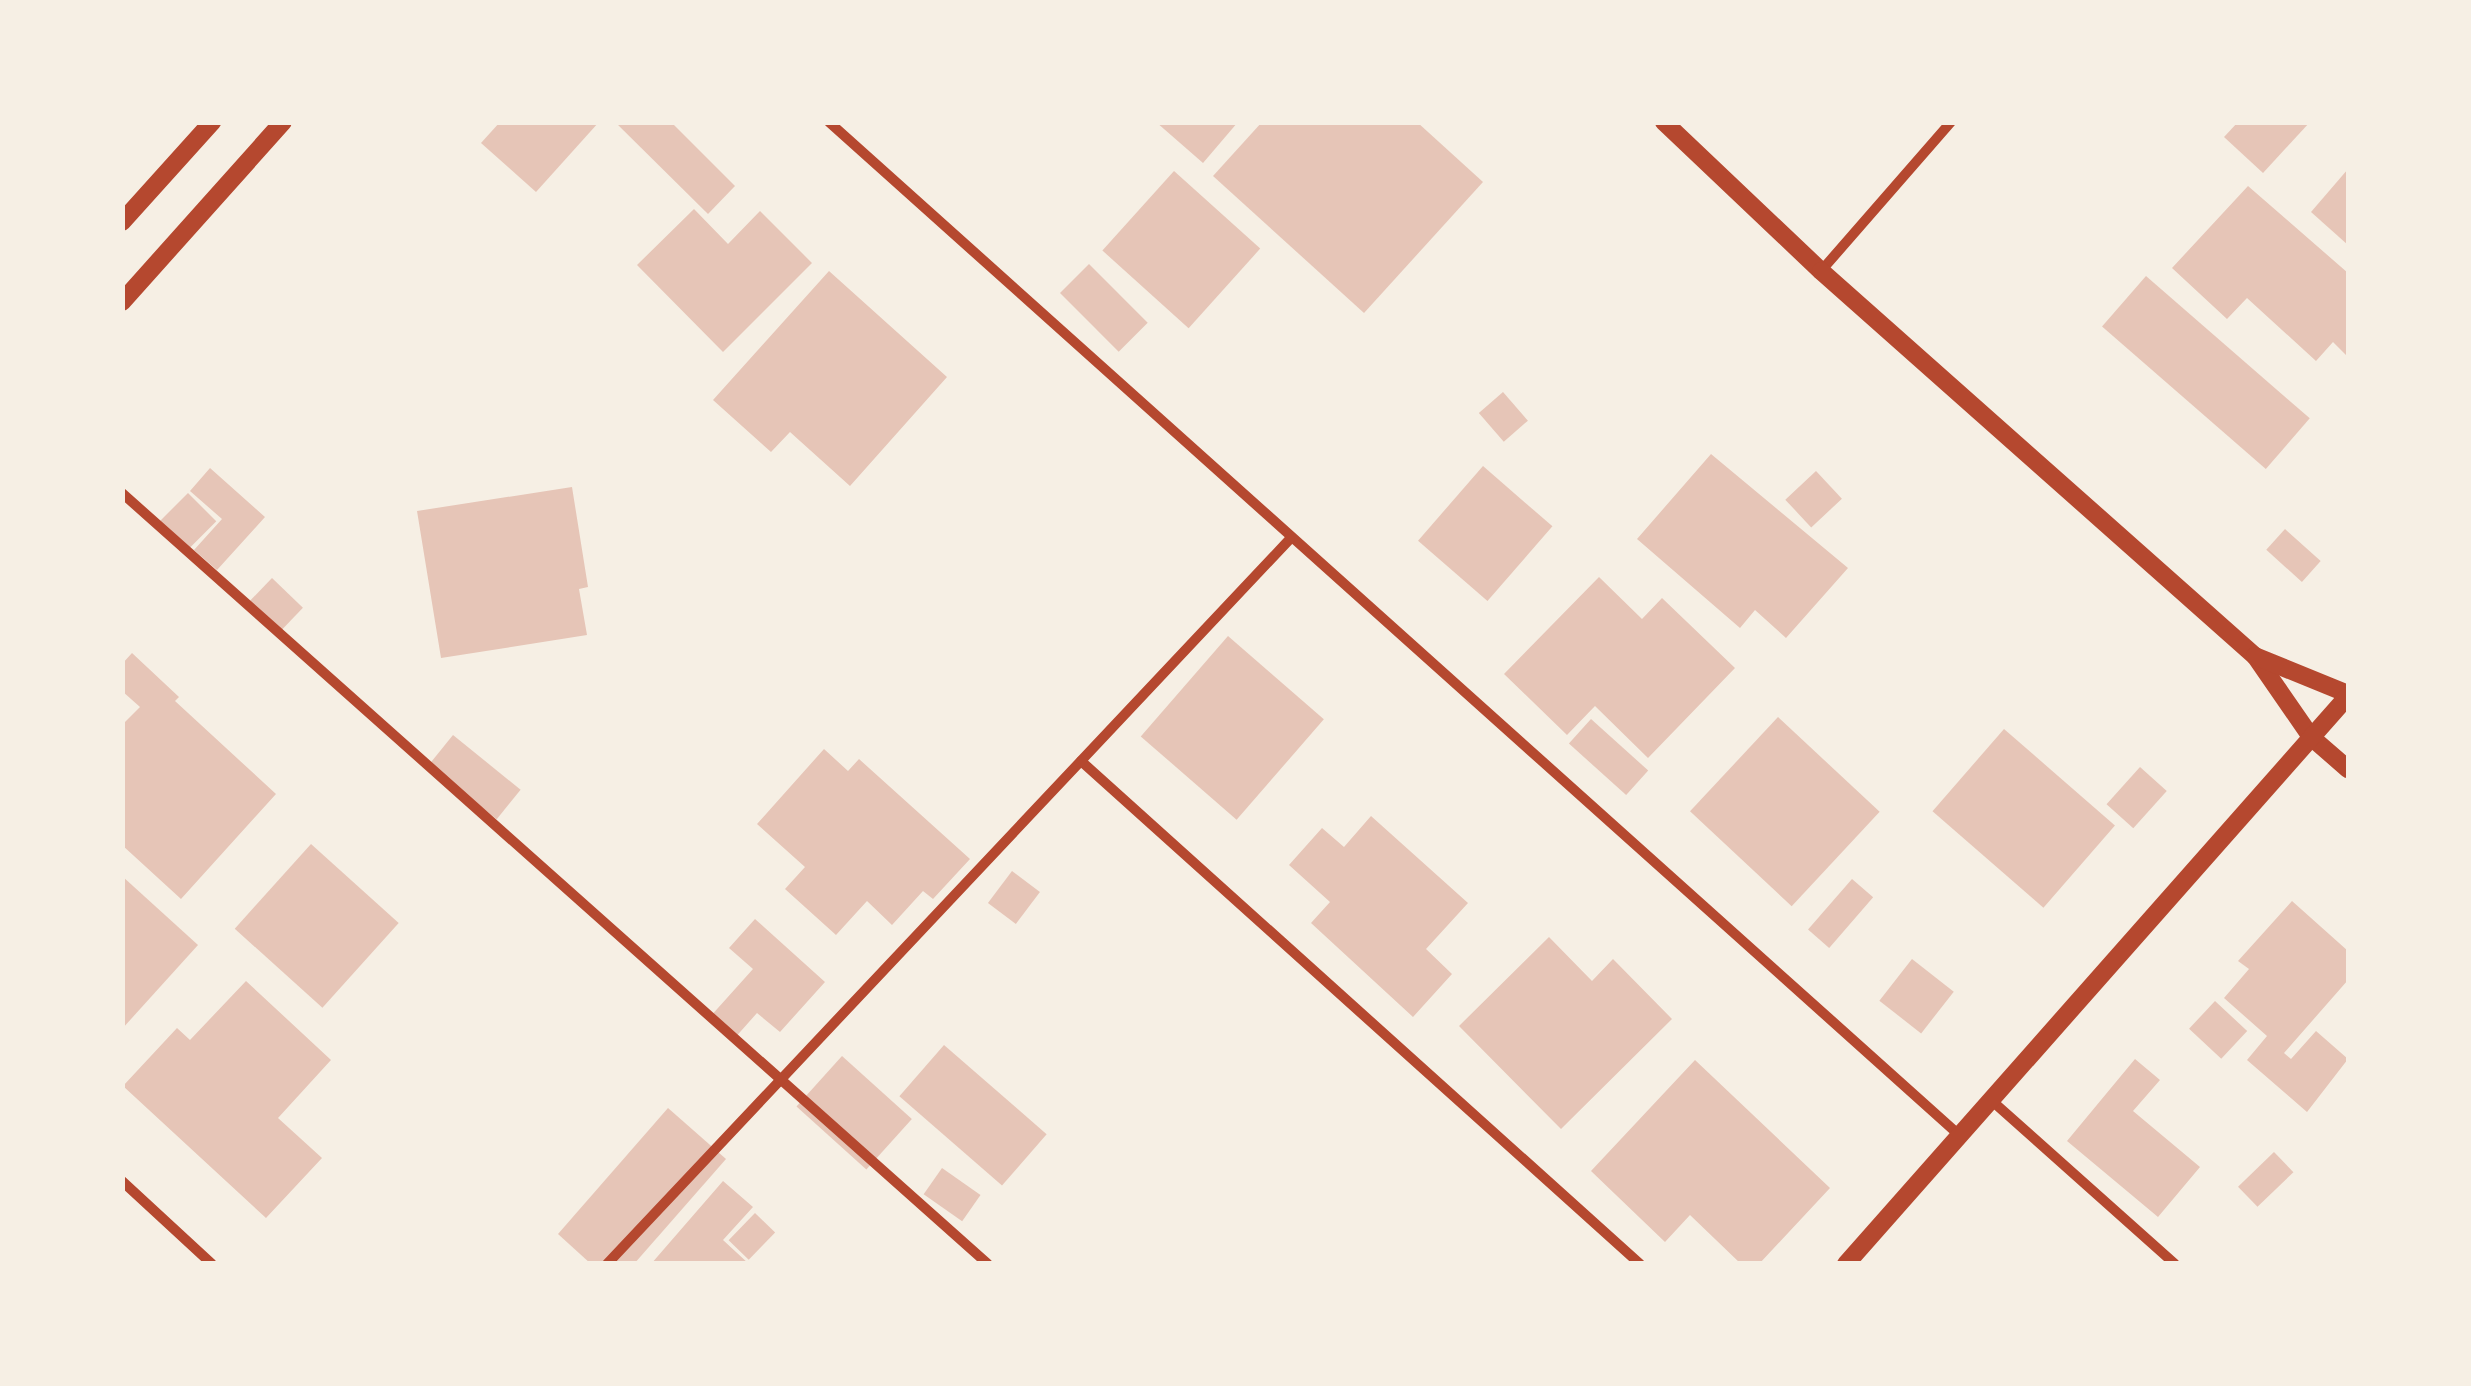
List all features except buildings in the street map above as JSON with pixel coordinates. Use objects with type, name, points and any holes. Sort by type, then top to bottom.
[{"type":"street","points":[[122,222],[212,122]]},
{"type":"street","points":[[122,302],[283,122]]},
{"type":"street","points":[[830,122],[1290,539],[1443,670],[1959,1135]]},
{"type":"street","points":[[1664,122],[1821,270],[2255,656],[2311,737],[2348,770]]},
{"type":"street","points":[[1821,270],[1951,122]]},
{"type":"street","points":[[122,493],[988,1264]]},
{"type":"street","points":[[607,1264],[1290,539]]},
{"type":"street","points":[[1846,1264],[2348,695],[2255,656]]},
{"type":"street","points":[[1081,761],[1640,1264]]},
{"type":"street","points":[[1991,1100],[2174,1264]]},
{"type":"street","points":[[122,1181],[212,1264]]}]
